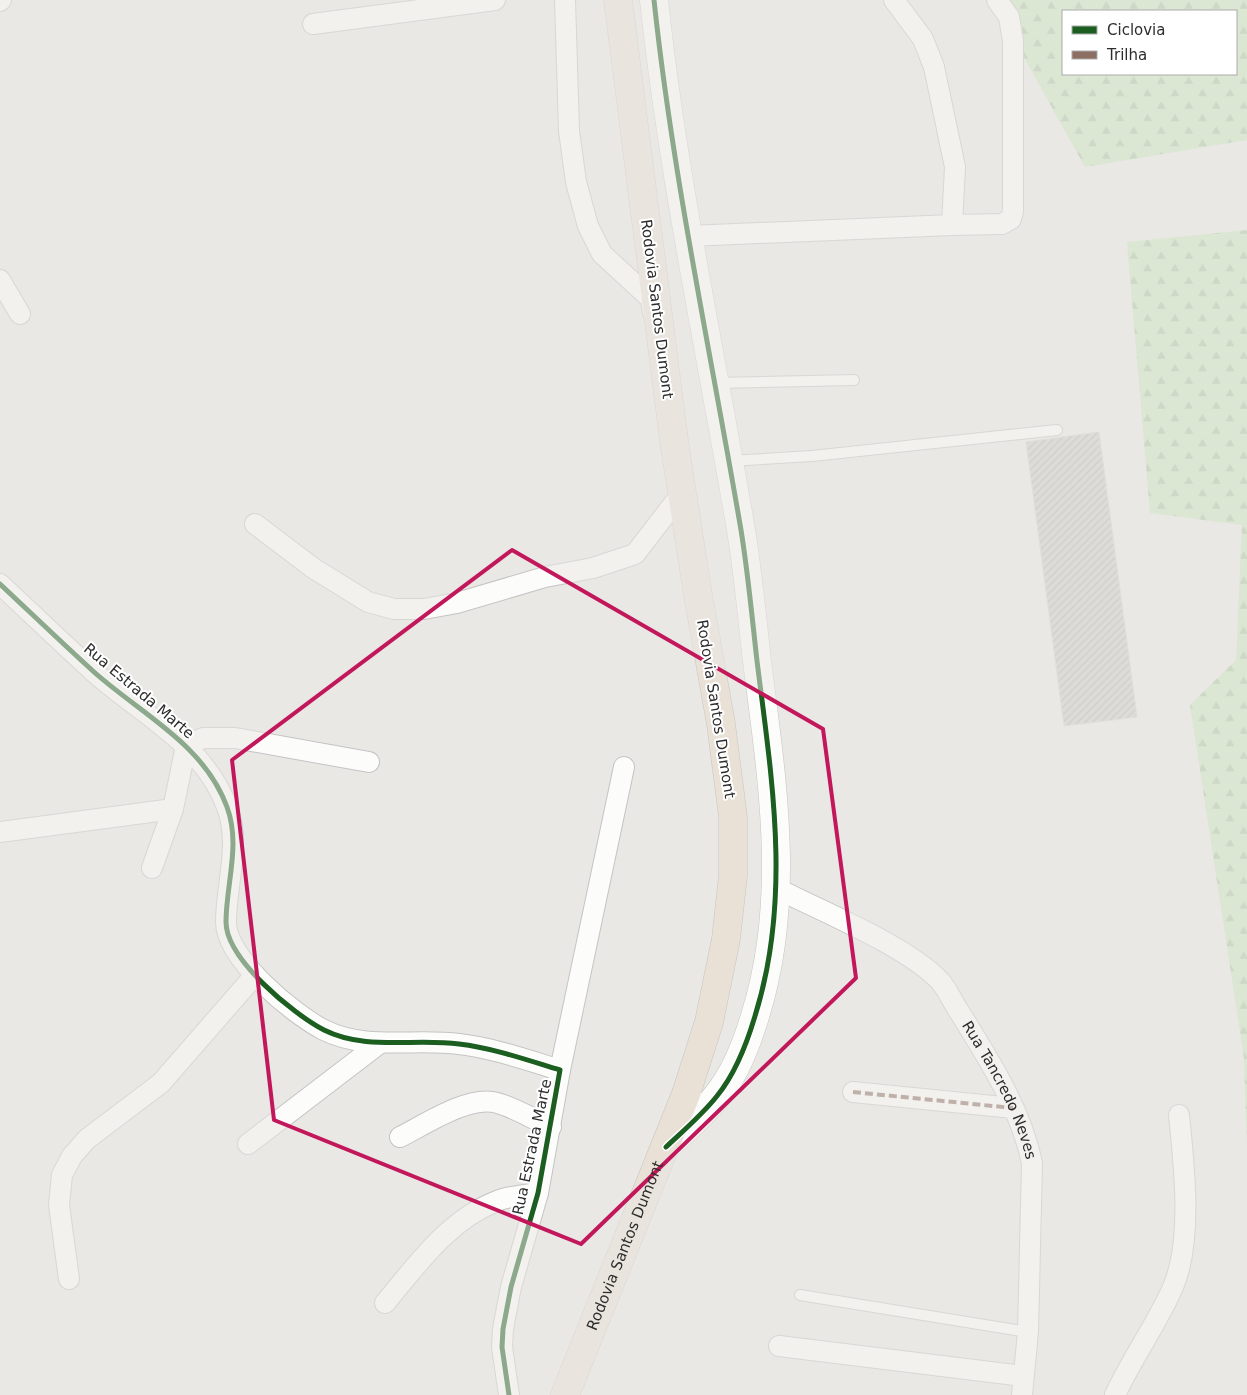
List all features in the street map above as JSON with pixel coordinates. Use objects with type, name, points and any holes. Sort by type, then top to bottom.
[{"type":"highway","name":"Rodovia Santos Dumont","points":[[565,1395],[666,1147],[709,1022],[726,939],[733,876],[733,817],[722,724],[698,595],[675,448],[618,0]]},
{"type":"street","points":[[313,24],[495,0]]},
{"type":"street","points":[[565,0],[569,131],[576,182],[588,226],[602,254],[651,299],[675,448]]},
{"type":"street","points":[[654,0],[660,60],[713,384],[742,533],[773,790],[778,889],[766,977],[755,1017],[738,1061],[717,1096],[666,1147]]},
{"type":"street","points":[[894,0],[923,39],[934,67],[955,167],[952,225]]},
{"type":"street","points":[[689,236],[1002,224],[1011,219],[1014,211],[1013,41],[1009,18],[998,0]]},
{"type":"street","points":[[0,280],[20,314]]},
{"type":"street","points":[[255,524],[313,568],[368,602],[394,609],[424,610],[457,603],[545,577],[593,568],[635,554],[682,493]]},
{"type":"street","name":"Rua Estrada Marte","points":[[0,584],[96,674],[171,731],[212,777],[227,806],[232,824],[232,871],[226,924],[230,939],[267,990],[323,1030],[346,1039],[380,1043],[433,1042],[461,1044],[525,1059],[560,1070],[538,1192],[511,1287],[504,1329],[502,1347],[509,1395]]},
{"type":"street","points":[[152,868],[173,809],[186,746],[202,738],[216,737],[369,762]]},
{"type":"street","points":[[560,1070],[624,767]]},
{"type":"street","points":[[0,832],[173,809]]},
{"type":"street","name":"Rua Tancredo Neves","points":[[778,889],[889,945],[940,982],[990,1060],[1027,1139],[1032,1163],[1028,1332],[1022,1386]]},
{"type":"street","points":[[69,1279],[58,1205],[62,1175],[72,1156],[87,1139],[161,1083],[255,975]]},
{"type":"street","points":[[248,1144],[380,1043]]},
{"type":"street","points":[[853,1092],[1013,1108]]},
{"type":"street","points":[[400,1137],[449,1112],[478,1102],[494,1102],[551,1127]]},
{"type":"street","points":[[1115,1395],[1128,1366],[1173,1286],[1182,1253],[1185,1184],[1179,1115]]},
{"type":"street","points":[[385,1303],[426,1253],[467,1217],[497,1201],[538,1192]]},
{"type":"street","points":[[780,1346],[1022,1386]]},
{"type":"lane","points":[[713,384],[854,380]]},
{"type":"lane","points":[[728,461],[812,456],[1057,430]]},
{"type":"lane","points":[[800,1295],[1028,1332]]},
{"type":"highlighted area","points":[[512,550],[823,729],[856,978],[581,1244],[274,1120],[232,760]]},
{"type":"green space","points":[[992,0],[1247,0],[1247,140],[1085,167]]},
{"type":"green space","points":[[1247,230],[1247,1147],[1244,1058],[1190,705],[1236,660],[1242,525],[1150,513],[1127,242]]},
{"type":"building","points":[[1099,432],[1137,717],[1064,726],[1026,442]]},
{"type":"marked path","points":[[853,1092],[1013,1108]]},
{"type":"cycle path","points":[[654,0],[671,133],[743,546],[768,750],[776,839],[773,927],[766,972],[748,1037],[735,1068],[717,1096],[666,1147]]},
{"type":"cycle path","points":[[0,584],[94,672],[170,732],[203,765],[217,785],[227,807],[233,836],[226,922],[229,937],[249,968],[279,999],[324,1030],[340,1036],[373,1042],[442,1043],[472,1046],[560,1070],[538,1193],[511,1287],[503,1329],[502,1347],[509,1395]]}]
